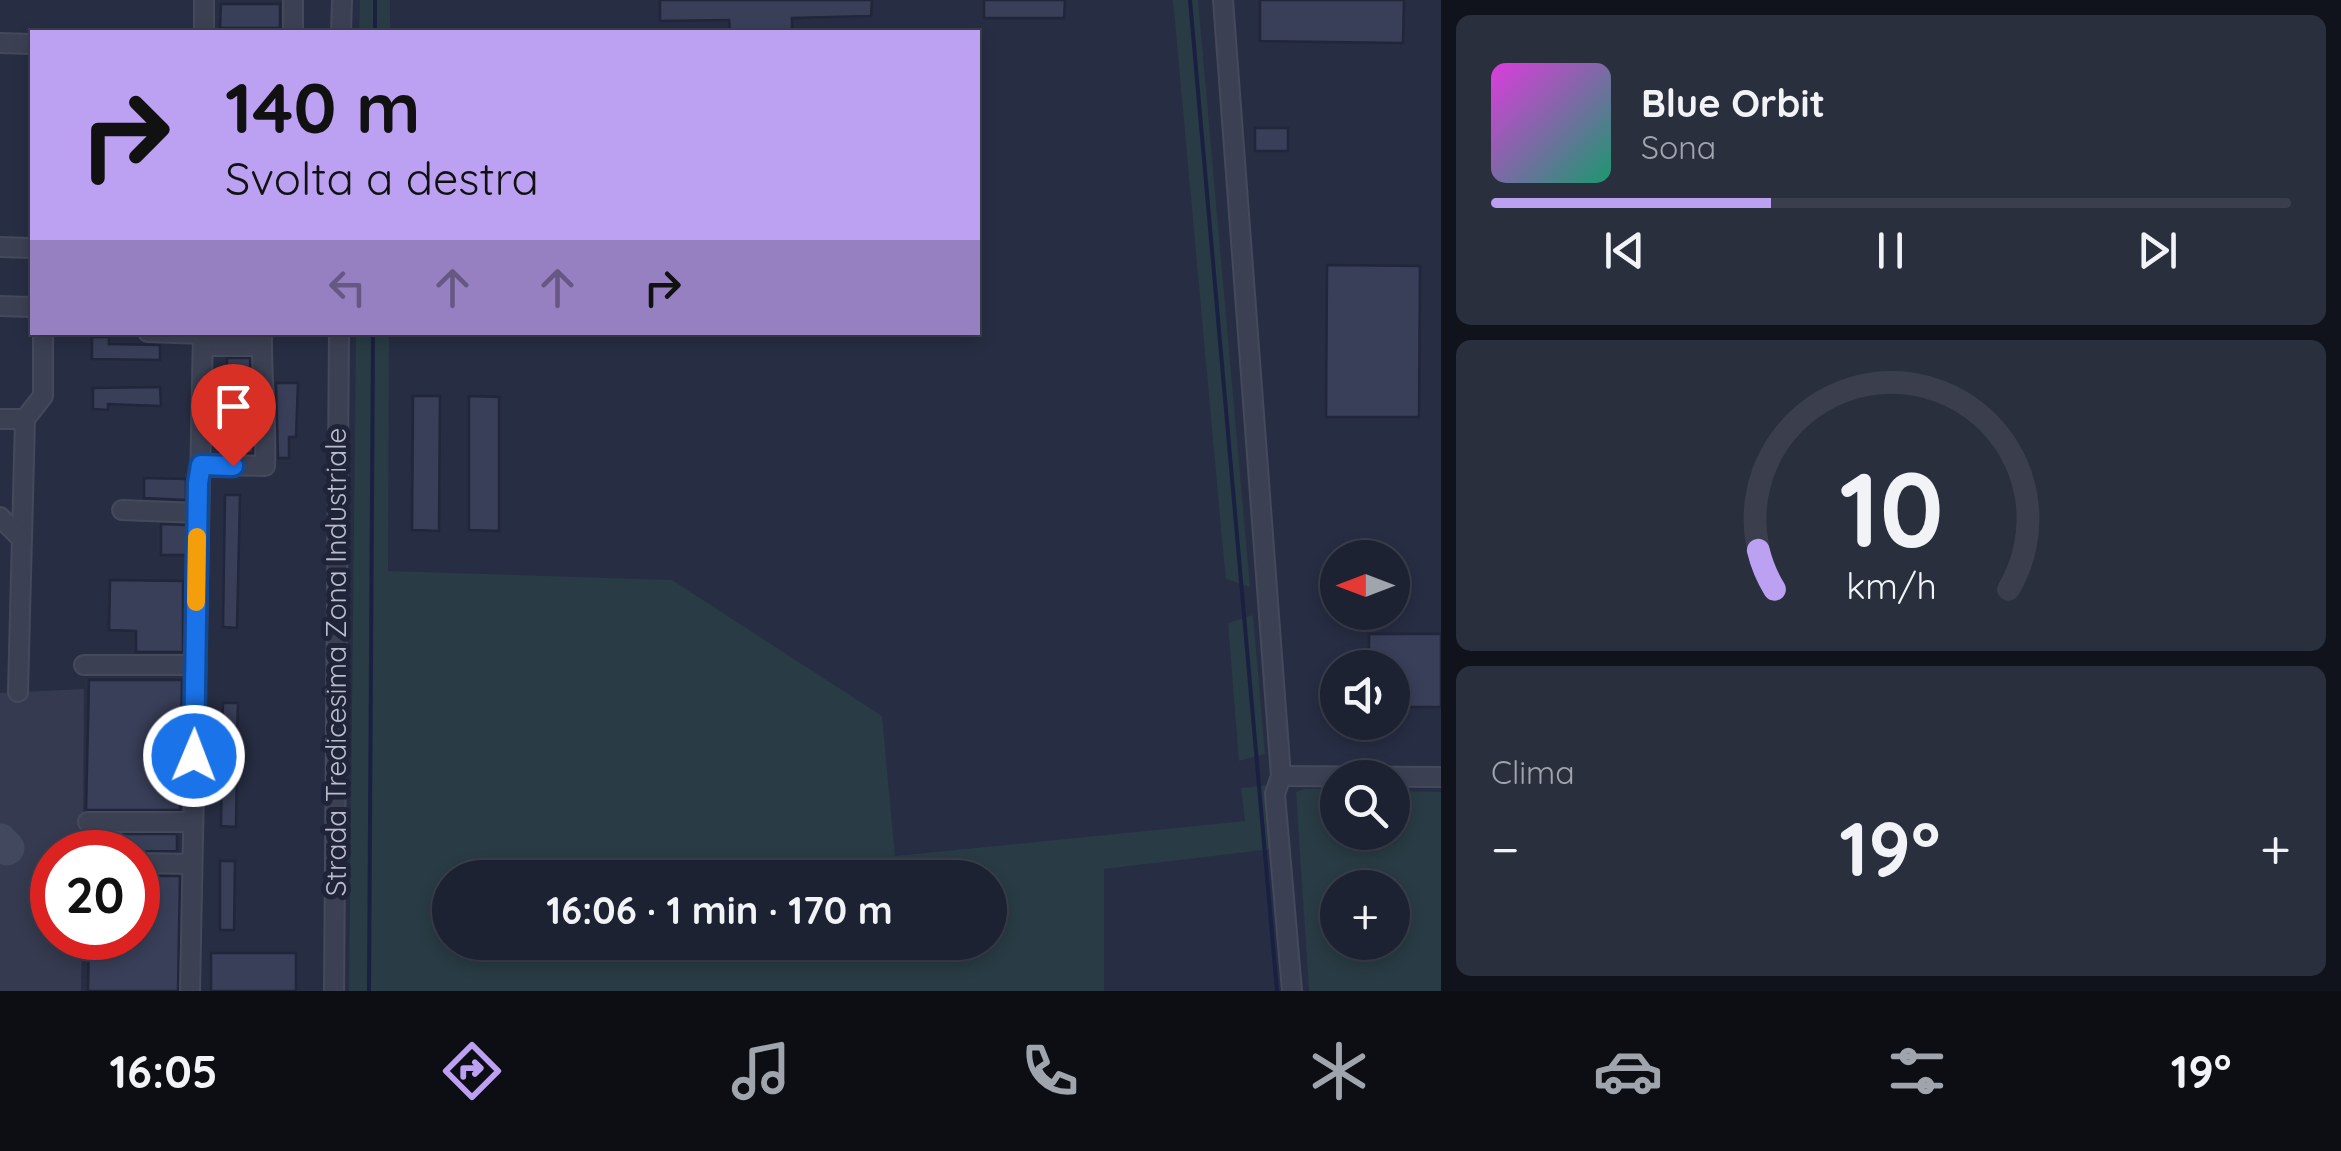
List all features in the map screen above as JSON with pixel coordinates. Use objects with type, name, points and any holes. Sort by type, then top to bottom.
[{"type":"street","points":[[293,0],[293,30]]},
{"type":"street","points":[[341,30],[342,0]]},
{"type":"street","points":[[1224,0],[1281,776],[1275,794],[1292,991]]},
{"type":"street","points":[[0,43],[30,44]]},
{"type":"street","points":[[0,248],[30,248]]},
{"type":"street","points":[[0,306],[30,307]]},
{"type":"street","points":[[18,692],[25,420],[42,396],[43,335]]},
{"type":"street","name":"Strada Tredicesima Zona Industriale","points":[[334,991],[339,335]]},
{"type":"street","points":[[190,991],[203,337],[262,340],[261,384],[268,411],[265,466],[201,465]]},
{"type":"street","points":[[0,419],[25,420]]},
{"type":"street","points":[[122,510],[198,513]]},
{"type":"street","points":[[0,518],[21,538]]},
{"type":"street","points":[[84,665],[195,665]]},
{"type":"street","points":[[1281,776],[1441,777]]},
{"type":"street","points":[[88,822],[192,822]]},
{"type":"street","points":[[160,863],[192,864]]},
{"type":"shaded area","points":[[360,0],[390,0],[390,30],[359,30]]},
{"type":"shaded area","points":[[1173,0],[1198,0],[1250,587],[1226,579]]},
{"type":"shaded area","points":[[356,335],[389,335],[388,571],[672,580],[882,716],[895,856],[1245,821],[1241,788],[1268,785],[1273,849],[1104,869],[1104,991],[349,991]]},
{"type":"shaded area","points":[[1253,615],[1265,754],[1239,761],[1228,623]]},
{"type":"shaded area","points":[[84,689],[83,830],[30,830],[30,960],[82,960],[81,991],[0,991],[0,693]]},
{"type":"shaded area","points":[[1320,789],[1320,850],[1410,850],[1410,791],[1441,792],[1441,991],[1309,991],[1296,792]]},
{"type":"building","points":[[660,0],[872,0],[871,16],[792,18],[792,30],[730,30],[729,20],[660,21]]},
{"type":"building","points":[[984,0],[1065,0],[1064,18],[984,18]]},
{"type":"building","points":[[1260,0],[1404,0],[1403,43],[1260,41]]},
{"type":"building","points":[[221,4],[280,4],[280,28],[220,28]]},
{"type":"building","points":[[1255,128],[1288,128],[1288,151],[1255,151]]},
{"type":"building","points":[[1327,265],[1420,266],[1419,417],[1326,417]]},
{"type":"building","points":[[92,337],[109,337],[109,344],[160,345],[160,360],[92,359]]},
{"type":"building","points":[[227,358],[250,358],[253,453],[225,453]]},
{"type":"building","points":[[276,383],[298,383],[296,437],[289,437],[289,458],[278,458]]},
{"type":"building","points":[[160,387],[161,406],[108,404],[108,410],[93,409],[93,388]]},
{"type":"building","points":[[413,396],[440,396],[439,531],[412,530]]},
{"type":"building","points":[[469,396],[499,397],[499,531],[469,530]]},
{"type":"building","points":[[144,478],[186,479],[186,500],[144,498]]},
{"type":"building","points":[[225,495],[240,495],[237,628],[223,627]]},
{"type":"building","points":[[161,524],[187,525],[186,555],[161,555]]},
{"type":"building","points":[[110,580],[183,581],[183,652],[136,652],[136,631],[109,630]]},
{"type":"building","points":[[1369,634],[1441,634],[1441,707],[1410,707],[1410,650],[1369,650]]},
{"type":"building","points":[[89,680],[182,680],[180,810],[86,810]]},
{"type":"building","points":[[223,703],[238,703],[237,738],[222,737]]},
{"type":"building","points":[[222,761],[237,761],[236,827],[221,826]]},
{"type":"building","points":[[160,834],[177,834],[177,851],[160,851]]},
{"type":"building","points":[[220,861],[235,861],[234,930],[220,930]]},
{"type":"building","points":[[160,876],[180,876],[178,991],[88,991],[89,960],[160,960]]},
{"type":"building","points":[[211,953],[296,953],[296,991],[211,991]]},
{"type":"waterway","points":[[375,0],[375,30]]},
{"type":"waterway","points":[[1190,0],[1277,991]]},
{"type":"waterway","points":[[369,991],[373,335]]},
{"type":"taxiway","points":[[0,841],[7,848]]},
{"type":"slow traffic","points":[[196,602],[197,537]]},
{"type":"route","points":[[194,756],[198,483],[201,465],[233,466]]}]
